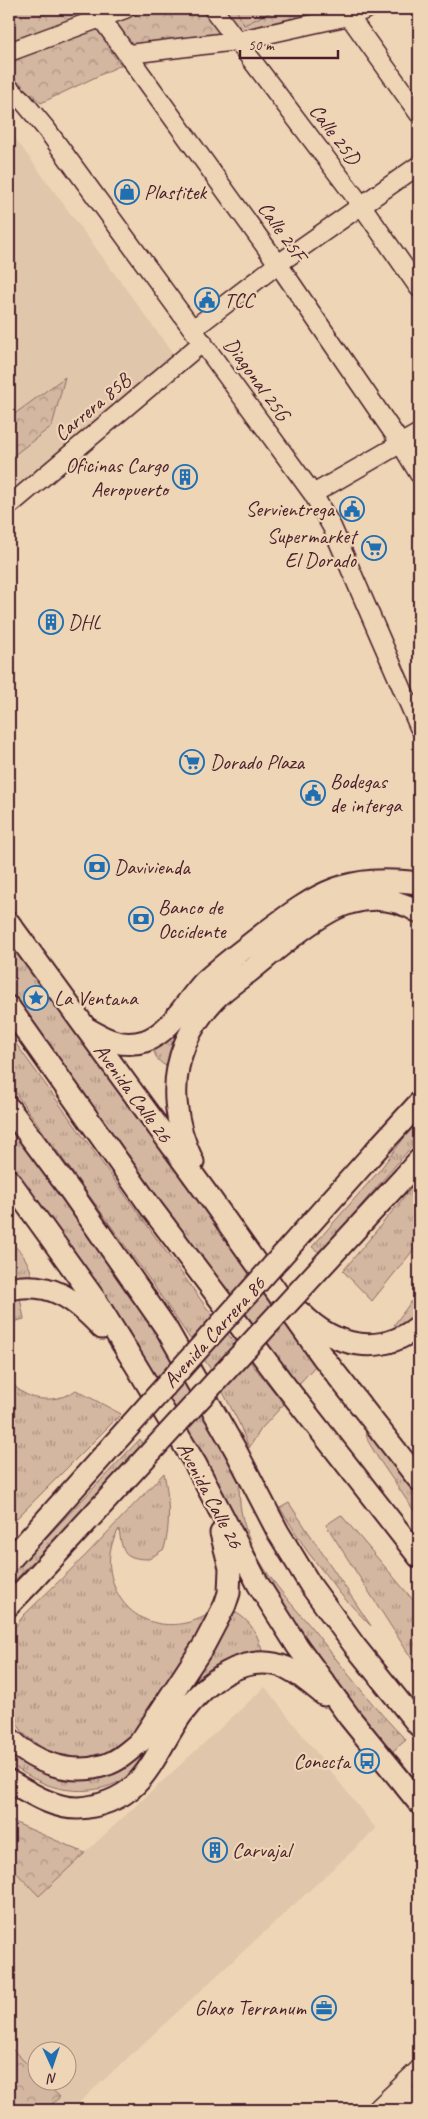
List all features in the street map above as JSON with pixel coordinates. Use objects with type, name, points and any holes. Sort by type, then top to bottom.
[{"type":"main road","points":[[84,1027],[114,1042],[133,1044],[146,1040],[164,1029],[204,983],[224,964],[291,912],[318,895],[341,885],[356,882],[386,880],[419,883]]},
{"type":"main road","points":[[210,1198],[184,1141],[176,1102],[176,1080],[179,1063],[185,1044],[198,1019],[216,998],[276,950],[331,910],[350,903],[373,899],[391,900],[409,905],[419,912]]},
{"type":"main road","name":"Avenida Calle 26","points":[[9,923],[276,1289],[322,1356],[419,1480]]},
{"type":"main road","points":[[9,1008],[152,1209],[283,1383],[419,1557]]},
{"type":"main road","name":"Avenida Carrera 86","points":[[9,1560],[413,1110],[419,1095]]},
{"type":"main road","name":"Avenida Calle 26","points":[[9,1108],[166,1328],[235,1449],[278,1532],[311,1586],[354,1645],[419,1726]]},
{"type":"main road","name":"Avenida Carrera 86","points":[[9,1616],[21,1592],[419,1160]]},
{"type":"main road","name":"Avenida Calle 26","points":[[9,1180],[96,1301],[137,1367],[196,1465],[258,1584],[298,1647],[350,1718],[419,1804]]},
{"type":"main road","points":[[9,1289],[22,1286],[40,1286],[59,1292],[74,1301],[86,1311],[137,1367]]},
{"type":"main road","points":[[276,1289],[318,1328],[349,1343],[380,1344],[396,1339],[419,1326]]},
{"type":"main road","points":[[9,1738],[35,1758],[52,1765],[78,1770],[106,1765],[126,1754],[141,1741],[204,1645],[220,1617],[229,1593],[228,1555],[196,1465]]},
{"type":"main road","points":[[9,1782],[35,1796],[65,1807],[93,1806],[114,1799],[134,1785],[152,1763],[181,1715],[207,1686],[220,1676],[243,1665],[266,1663],[286,1668],[307,1680],[350,1718]]},
{"type":"street","points":[[9,52],[125,9]]},
{"type":"street","name":"Calle 25D","points":[[213,9],[362,206],[419,288]]},
{"type":"street","points":[[129,54],[236,41],[349,16],[367,9]]},
{"type":"street","points":[[349,16],[419,114]]},
{"type":"street","name":"Calle 25F","points":[[101,18],[129,54],[278,264],[401,444],[419,474]]},
{"type":"street","name":"Diagonal 25G","points":[[9,88],[48,130],[312,494],[332,527],[419,727]]},
{"type":"street","name":"Carrera 85B","points":[[9,506],[278,264],[419,164]]},
{"type":"street","points":[[312,494],[419,433]]},
{"type":"street","points":[[376,2110],[419,2069]]},
{"type":"street","points":[[401,2110],[419,2094]]},
{"type":"shaded area","points":[[9,130],[175,356],[9,495]]},
{"type":"shaded area","name":"Carvajal","points":[[265,1687],[376,1829],[71,2110],[9,2110],[9,1865],[39,1895]]},
{"type":"green space","points":[[16,9],[100,9],[9,43],[9,16]]},
{"type":"green space","points":[[148,9],[350,9],[211,37],[111,52],[121,65],[41,103],[9,75],[9,61]]},
{"type":"green space","points":[[236,9],[277,9],[244,25]]},
{"type":"green space","points":[[65,377],[52,426],[9,459],[9,418]]},
{"type":"green space","points":[[9,933],[318,1363],[296,1387],[9,998]]},
{"type":"green space","points":[[179,1023],[184,1028],[170,1067],[166,1066],[158,1059],[152,1045]]},
{"type":"green space","points":[[9,1034],[206,1307],[284,1404],[261,1429],[249,1448],[239,1423],[212,1371],[152,1283],[9,1084]]},
{"type":"green space","points":[[419,1118],[419,1138],[320,1253],[312,1247],[379,1171]]},
{"type":"green space","points":[[9,1120],[175,1357],[240,1475],[241,1513],[245,1528],[260,1562],[359,1688],[406,1740],[393,1751],[419,1783],[419,1794],[296,1634],[121,1328],[9,1169]]},
{"type":"green space","points":[[419,1179],[419,1243],[372,1301],[343,1271]]},
{"type":"green space","points":[[9,1242],[25,1258],[33,1279],[9,1280]]},
{"type":"green space","points":[[419,1291],[419,1316],[406,1327],[394,1325]]},
{"type":"green space","points":[[19,1292],[24,1319],[17,1321],[9,1328],[9,1294]]},
{"type":"green space","points":[[9,1378],[22,1392],[30,1396],[40,1399],[58,1398],[76,1390],[121,1414],[9,1526]]},
{"type":"green space","points":[[363,1421],[419,1491],[419,1518],[368,1441]]},
{"type":"green space","points":[[140,1439],[145,1448],[9,1586],[9,1577]]},
{"type":"green space","points":[[164,1473],[167,1492],[168,1530],[164,1549],[149,1559],[140,1559],[129,1555],[125,1552],[121,1543],[119,1529],[110,1551],[111,1573],[115,1588],[133,1612],[144,1619],[157,1623],[171,1625],[185,1623],[199,1619],[212,1612],[141,1733],[114,1753],[82,1760],[50,1754],[24,1734],[9,1712],[9,1638],[24,1615],[86,1555]]},
{"type":"green space","points":[[289,1503],[371,1626],[343,1597],[307,1551],[280,1508]]},
{"type":"green space","points":[[341,1515],[419,1607],[419,1670],[326,1525]]},
{"type":"green space","points":[[235,1612],[246,1620],[254,1630],[263,1654],[235,1659],[215,1668],[178,1702]]},
{"type":"green space","points":[[154,1742],[142,1762],[126,1778],[93,1790],[69,1790],[51,1786],[32,1778],[9,1764],[9,1745],[49,1771]]},
{"type":"green space","points":[[9,1820],[85,1853],[39,1896],[9,1865]]},
{"type":"green space","points":[[9,2046],[28,2065],[28,2092],[55,2092],[60,2097],[45,2110],[9,2110]]},
{"type":"place","name":"Plastitek","points":[[127,192]]},
{"type":"place","name":"TCC","points":[[207,300]]},
{"type":"place","name":"Oficinas Cargo Aeropuerto","points":[[185,477]]},
{"type":"place","name":"Servientrega","points":[[352,509]]},
{"type":"place","name":"Supermarket El Dorado","points":[[374,548]]},
{"type":"place","name":"DHL","points":[[51,622]]},
{"type":"place","name":"Dorado Plaza","points":[[192,762]]},
{"type":"place","name":"Bodegas de interga","points":[[313,793]]},
{"type":"place","name":"Davivienda","points":[[97,867]]},
{"type":"place","name":"Banco de Occidente","points":[[141,919]]},
{"type":"place","name":"La Ventana","points":[[36,998]]},
{"type":"place","name":"Conecta","points":[[367,1761]]},
{"type":"place","name":"Carvajal","points":[[215,1850]]},
{"type":"place","name":"Glaxo Terranum","points":[[324,2008]]}]
